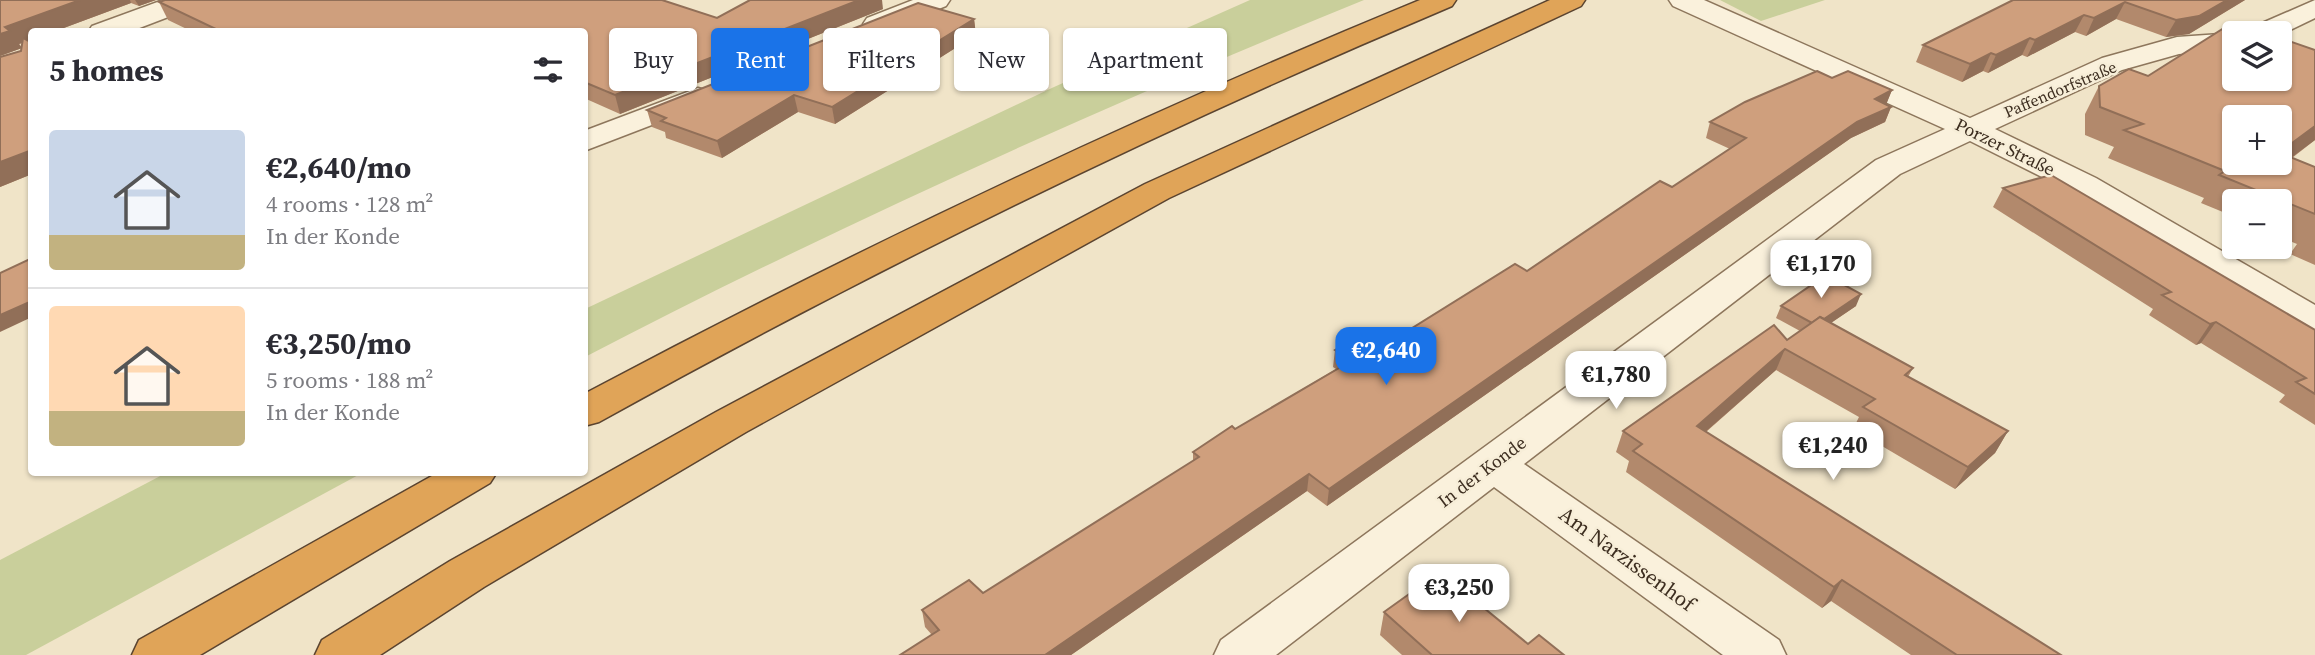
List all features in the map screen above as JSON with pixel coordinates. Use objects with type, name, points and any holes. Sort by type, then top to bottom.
[{"type":"highway","points":[[588,410],[881,254],[1062,166],[1338,43],[1443,0]]},
{"type":"highway","points":[[340,655],[467,574],[731,422],[1157,191],[1572,0]]},
{"type":"highway","points":[[1522,22],[1597,0]]},
{"type":"highway","points":[[157,655],[468,476]]},
{"type":"street","points":[[113,28],[187,0]]},
{"type":"street","name":"Porzer Straße","points":[[1682,0],[1970,129],[2084,186],[2315,321]]},
{"type":"street","points":[[866,28],[928,1]]},
{"type":"street","points":[[2288,21],[2315,8]]},
{"type":"street","name":"Paffendorfstraße","points":[[1970,129],[2112,64],[2177,46],[2222,42]]},
{"type":"street","points":[[588,140],[714,91]]},
{"type":"street","name":"In der Konde","points":[[1239,655],[1888,167],[1970,129]]},
{"type":"street","name":"Am Narzissenhof","points":[[1493,464],[1761,655]]},
{"type":"green space","points":[[1250,0],[1364,0],[1227,57],[1227,28],[1187,28]]},
{"type":"green space","points":[[1720,0],[1825,0],[1761,21]]},
{"type":"green space","points":[[1063,83],[1063,91],[1148,91],[873,215],[588,355],[588,308]]},
{"type":"green space","points":[[160,476],[356,476],[26,655],[0,655],[0,560]]},
{"type":"building","points":[[0,0],[80,0],[5,27],[10,31],[0,34]]},
{"type":"building","points":[[662,0],[717,18],[750,0],[859,0],[787,28],[711,28],[711,58],[697,63],[697,28],[609,28],[609,91],[625,91],[615,95],[588,84],[588,28],[214,28],[159,2]]},
{"type":"building","points":[[2013,0],[2227,0],[2199,16],[2176,20],[2125,2],[2094,18],[2084,15],[2035,40],[2030,38],[1970,64],[1923,45]]},
{"type":"building","points":[[918,3],[974,19],[959,28],[954,28],[954,31],[940,40],[940,28],[855,28]]},
{"type":"building","points":[[2222,29],[2222,91],[2292,91],[2292,42],[2315,50],[2315,126],[2292,143],[2292,105],[2222,105],[2222,170],[2124,130],[2143,124],[2100,107],[2099,86],[2129,69],[2148,76]]},
{"type":"building","points":[[23,38],[28,41],[28,152],[0,162],[0,57],[21,51]]},
{"type":"building","points":[[823,41],[823,91],[858,91],[832,107],[794,95],[717,141],[661,121],[666,118],[647,110],[711,85],[711,91],[809,91],[809,46]]},
{"type":"building","points":[[1817,71],[1832,78],[1848,71],[1892,90],[1875,99],[1891,107],[1857,122],[1329,489],[1309,474],[1045,655],[900,655],[939,630],[922,610],[969,580],[983,593],[1199,457],[1193,452],[1232,426],[1235,429],[1351,361],[1335,350],[1369,330],[1388,343],[1515,264],[1527,271],[1660,181],[1672,187],[1746,138],[1710,122],[1745,102]]},
{"type":"building","points":[[2292,158],[2315,167],[2315,214],[2292,205],[2292,189],[2253,189],[2219,175],[2292,175]]},
{"type":"building","points":[[2051,175],[2315,330],[2315,394],[2296,382],[2306,378],[2216,322],[2210,324],[2162,295],[2171,292],[2003,188]]},
{"type":"building","points":[[28,260],[28,303],[0,315],[0,273]]},
{"type":"building","points":[[1826,275],[1861,294],[1824,319],[1820,317],[1812,323],[1781,306]]},
{"type":"building","points":[[1820,317],[1913,368],[1905,375],[2008,431],[1968,467],[1863,407],[1875,399],[1785,349],[1697,426],[2061,655],[1957,655],[1842,580],[1834,587],[1633,451],[1642,444],[1623,431],[1774,325],[1787,340]]},
{"type":"building","points":[[1440,572],[1528,644],[1539,635],[1564,655],[1432,655],[1384,612]]}]
